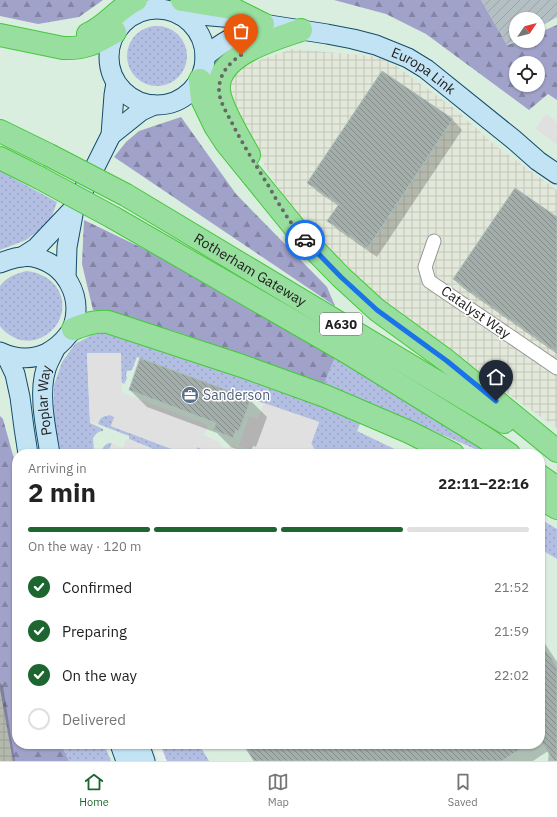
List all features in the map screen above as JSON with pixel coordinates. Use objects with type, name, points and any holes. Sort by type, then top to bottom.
[{"type":"highway","points":[[51,45],[76,39],[93,32],[106,24],[122,8],[136,0]]},
{"type":"highway","points":[[182,8],[231,8],[263,24]]},
{"type":"highway","points":[[292,225],[243,145],[224,108],[219,91],[220,81],[225,69],[233,60],[249,50],[301,30]]},
{"type":"highway","points":[[0,35],[63,48],[82,47],[97,42],[115,32]]},
{"type":"highway","name":"A630","points":[[200,80],[202,99],[215,126],[226,143],[304,239],[341,277],[377,310],[447,361],[557,450]]},
{"type":"highway","name":"Rotherham Gateway","points":[[0,131],[126,195],[557,454]]},
{"type":"highway","name":"Rotherham Gateway","points":[[0,158],[114,218],[345,351],[484,436],[502,449]]},
{"type":"highway","points":[[73,329],[98,321],[108,322],[242,366],[325,396],[409,432],[443,449]]},
{"type":"highway","points":[[545,480],[557,488]]},
{"type":"highway","points":[[545,501],[557,508]]},
{"type":"main road","points":[[182,8],[203,44],[205,57],[204,68],[200,80],[181,99],[172,103],[154,105],[136,101],[116,83],[113,77],[109,62],[110,47],[115,32],[130,17],[142,11],[163,9],[173,12],[182,8]]},
{"type":"main road","points":[[205,57],[220,44],[263,24]]},
{"type":"main road","name":"Europa Link","points":[[263,24],[352,39],[376,45],[408,58],[426,69],[538,161],[557,174]]},
{"type":"main road","points":[[66,278],[66,247],[74,209],[111,135],[116,83]]},
{"type":"main road","points":[[111,135],[141,111],[154,105]]},
{"type":"main road","points":[[22,257],[36,248],[74,209]]},
{"type":"main road","points":[[0,263],[16,257],[32,257],[47,262],[60,270],[69,281],[74,295],[76,309],[73,329],[63,342],[55,349],[40,356],[23,358],[3,353]]},
{"type":"main road","name":"Poplar Way","points":[[49,449],[42,397],[46,369],[55,349]]},
{"type":"main road","name":"Poplar Way","points":[[3,353],[15,374],[20,397],[27,449]]},
{"type":"main road","points":[[122,749],[126,761]]},
{"type":"main road","points":[[141,749],[146,761]]},
{"type":"street","name":"Catalyst Way","points":[[434,241],[425,267],[429,280],[557,368]]},
{"type":"shaded area","points":[[0,0],[557,0],[557,541],[545,534],[545,449],[12,449],[12,749],[154,749],[159,761],[0,761]]},
{"type":"shaded area","points":[[481,0],[557,0],[557,17],[545,24],[545,12],[509,12],[509,44],[507,45]]},
{"type":"shaded area","points":[[157,26],[173,31],[178,35],[182,40],[187,56],[182,72],[178,77],[173,81],[157,86],[141,81],[136,77],[132,72],[127,56],[132,40],[136,35],[141,31]]},
{"type":"shaded area","points":[[292,49],[384,57],[451,106],[496,146],[557,190],[557,428],[368,297],[293,210],[272,178],[235,113],[229,88],[239,67]]},
{"type":"shaded area","points":[[547,114],[557,122],[557,145],[535,128]]},
{"type":"shaded area","points":[[0,171],[57,202],[50,222],[26,240],[0,250]]},
{"type":"shaded area","points":[[27,271],[38,273],[49,280],[57,288],[61,297],[62,306],[61,316],[49,333],[38,339],[29,341],[14,338],[6,333],[0,326],[0,286],[12,276]]},
{"type":"shaded area","points":[[112,332],[362,419],[357,431],[395,449],[314,449],[311,444],[319,422],[251,399],[137,357],[132,370],[127,371],[127,378],[124,384],[121,382],[121,353],[87,353],[90,423],[103,429],[103,431],[98,432],[93,438],[94,449],[59,449],[54,408],[54,385],[62,362],[75,344],[92,335]]},
{"type":"shaded area","points":[[87,353],[121,353],[122,393],[208,425],[204,435],[216,441],[225,449],[202,449],[197,447],[196,449],[172,449],[111,426],[114,417],[110,415],[103,416],[99,419],[98,424],[90,422]]},
{"type":"shaded area","points":[[336,355],[482,449],[475,449],[324,384]]},
{"type":"shaded area","points":[[264,403],[319,422],[311,443],[314,449],[247,449],[248,448],[239,446],[249,416],[258,419]]},
{"type":"shaded area","points":[[110,415],[115,417],[111,426],[172,449],[152,449],[129,439],[129,436],[98,424],[102,417]]},
{"type":"shaded area","points":[[126,439],[152,449],[109,449],[112,443],[123,448]]},
{"type":"shaded area","points":[[112,443],[109,449],[103,449],[106,445]]},
{"type":"shaded area","points":[[234,445],[236,449],[225,449]]},
{"type":"shaded area","points":[[545,522],[557,529],[557,559],[545,552]]},
{"type":"shaded area","points":[[545,552],[557,559],[557,761],[209,761],[202,749],[545,749]]},
{"type":"shaded area","points":[[0,665],[12,721],[12,749],[18,749],[22,761],[0,761]]},
{"type":"shaded area","points":[[63,749],[106,749],[111,761],[69,761]]},
{"type":"shaded area","points":[[162,749],[202,749],[209,761],[167,761]]},
{"type":"green space","points":[[0,0],[103,0],[79,17],[38,24],[0,16]]},
{"type":"green space","points":[[334,0],[481,0],[507,45],[509,44],[509,48],[545,48],[545,30],[557,25],[557,100],[548,94],[529,110],[426,34],[386,14]]},
{"type":"green space","points":[[181,117],[236,194],[327,287],[335,306],[114,157],[126,142],[139,131]]},
{"type":"green space","points":[[84,220],[194,273],[336,355],[324,384],[177,332],[93,310],[82,264]]},
{"type":"green space","points":[[0,416],[3,419],[12,452],[12,749],[63,749],[69,761],[13,761],[0,689]]},
{"type":"building","points":[[382,71],[453,119],[368,248],[327,221],[339,204],[307,183]]},
{"type":"building","points":[[515,188],[557,217],[557,352],[453,279]]},
{"type":"building","name":"Sanderson","points":[[140,358],[251,399],[239,431],[236,430],[233,438],[213,430],[216,423],[129,390]]},
{"type":"building","points":[[545,649],[557,667],[557,761],[554,761],[545,748]]},
{"type":"building","points":[[246,749],[520,749],[502,761],[254,761]]},
{"type":"way so far","points":[[241,55],[233,60],[225,69],[220,81],[219,91],[224,108],[259,172],[292,225],[305,240]]},
{"type":"place","name":"Sanderson","points":[[190,395]]},
{"type":"route","points":[[305,240],[341,277],[377,310],[447,361],[496,401]]}]
